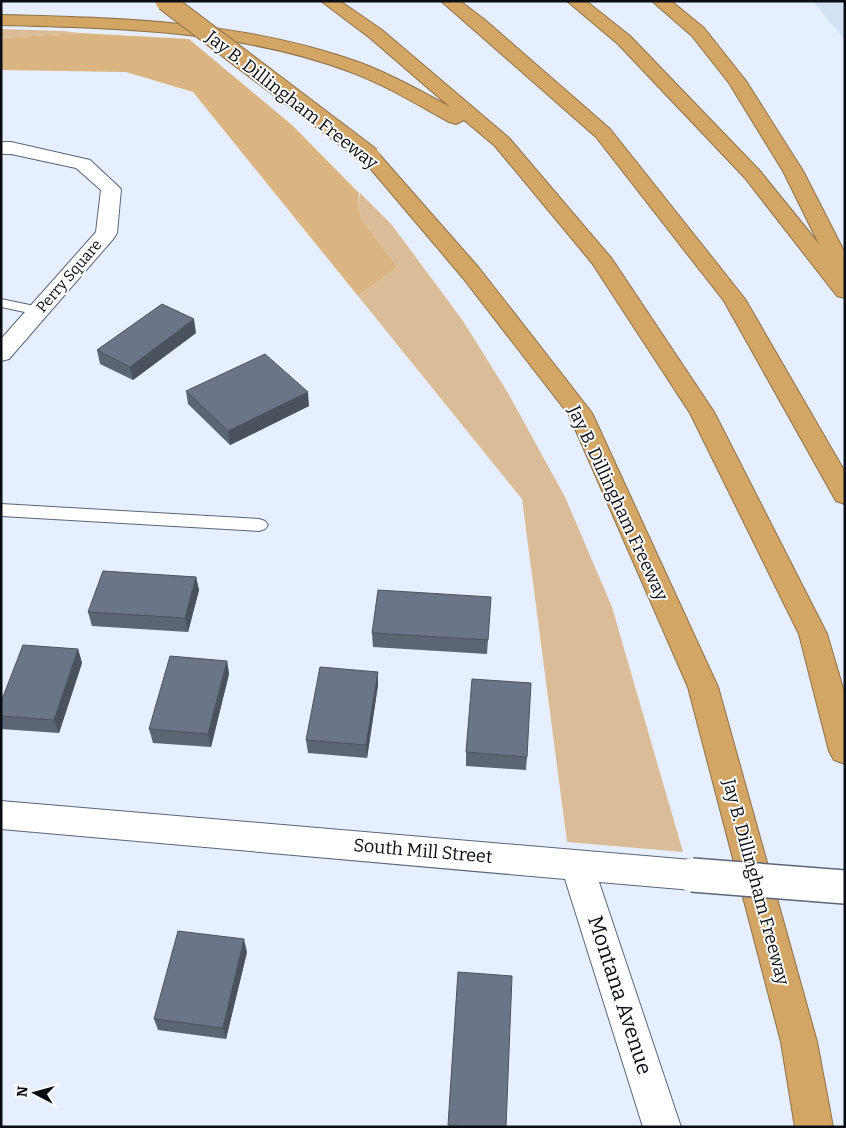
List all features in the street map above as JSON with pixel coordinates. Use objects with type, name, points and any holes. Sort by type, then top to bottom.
[{"type":"highway","name":"Jay B. Dillingham Freeway","points":[[165,1],[371,157],[471,273],[580,413],[703,687],[799,1042],[814,1127]]},
{"type":"highway","points":[[329,1],[376,34],[502,142],[601,259],[702,412],[813,634],[845,751]]},
{"type":"highway","points":[[448,1],[480,24],[603,133],[734,299],[845,495]]},
{"type":"highway","points":[[575,1],[624,40],[752,174],[845,292]]},
{"type":"highway","points":[[660,1],[698,32],[738,81],[793,171],[845,275]]},
{"type":"highway","points":[[1,20],[175,28],[242,36],[297,49],[355,67],[502,142]]},
{"type":"street","name":"Perry Square","points":[[1,148],[11,148],[83,164],[111,190],[106,233],[1,354]]},
{"type":"street","name":"South Mill Street","points":[[1,815],[845,887]]},
{"type":"street","name":"Montana Avenue","points":[[577,864],[662,1127]]},
{"type":"lane","points":[[1,304],[39,311]]},
{"type":"lane","points":[[1,510],[260,525]]},
{"type":"shaded area","points":[[812,1],[845,1],[845,40],[816,5]]},
{"type":"shaded area","points":[[1,29],[64,31],[79,33],[1,38]]},
{"type":"shaded area","points":[[79,33],[189,39],[292,125],[359,193],[358,205],[361,219],[398,267],[358,296],[193,92],[126,72],[1,70],[1,38]]},
{"type":"shaded area","points":[[360,193],[392,225],[463,321],[508,393],[565,497],[612,607],[683,852],[567,842],[522,499],[358,296],[398,267],[361,219],[358,205]]},
{"type":"building","points":[[162,304],[194,319],[130,367],[97,350]]},
{"type":"building","points":[[265,354],[308,392],[228,431],[186,391]]},
{"type":"building","points":[[103,571],[196,577],[185,618],[88,612]]},
{"type":"building","points":[[378,590],[491,597],[488,640],[372,633]]},
{"type":"building","points":[[23,645],[78,649],[54,720],[1,716],[1,702]]},
{"type":"building","points":[[170,656],[227,661],[208,734],[149,729]]},
{"type":"building","points":[[320,667],[378,672],[366,745],[306,740]]},
{"type":"building","points":[[472,679],[531,683],[527,757],[466,752]]},
{"type":"building","points":[[178,931],[244,939],[223,1028],[154,1019]]},
{"type":"building","points":[[458,972],[512,976],[506,1127],[448,1125]]}]
